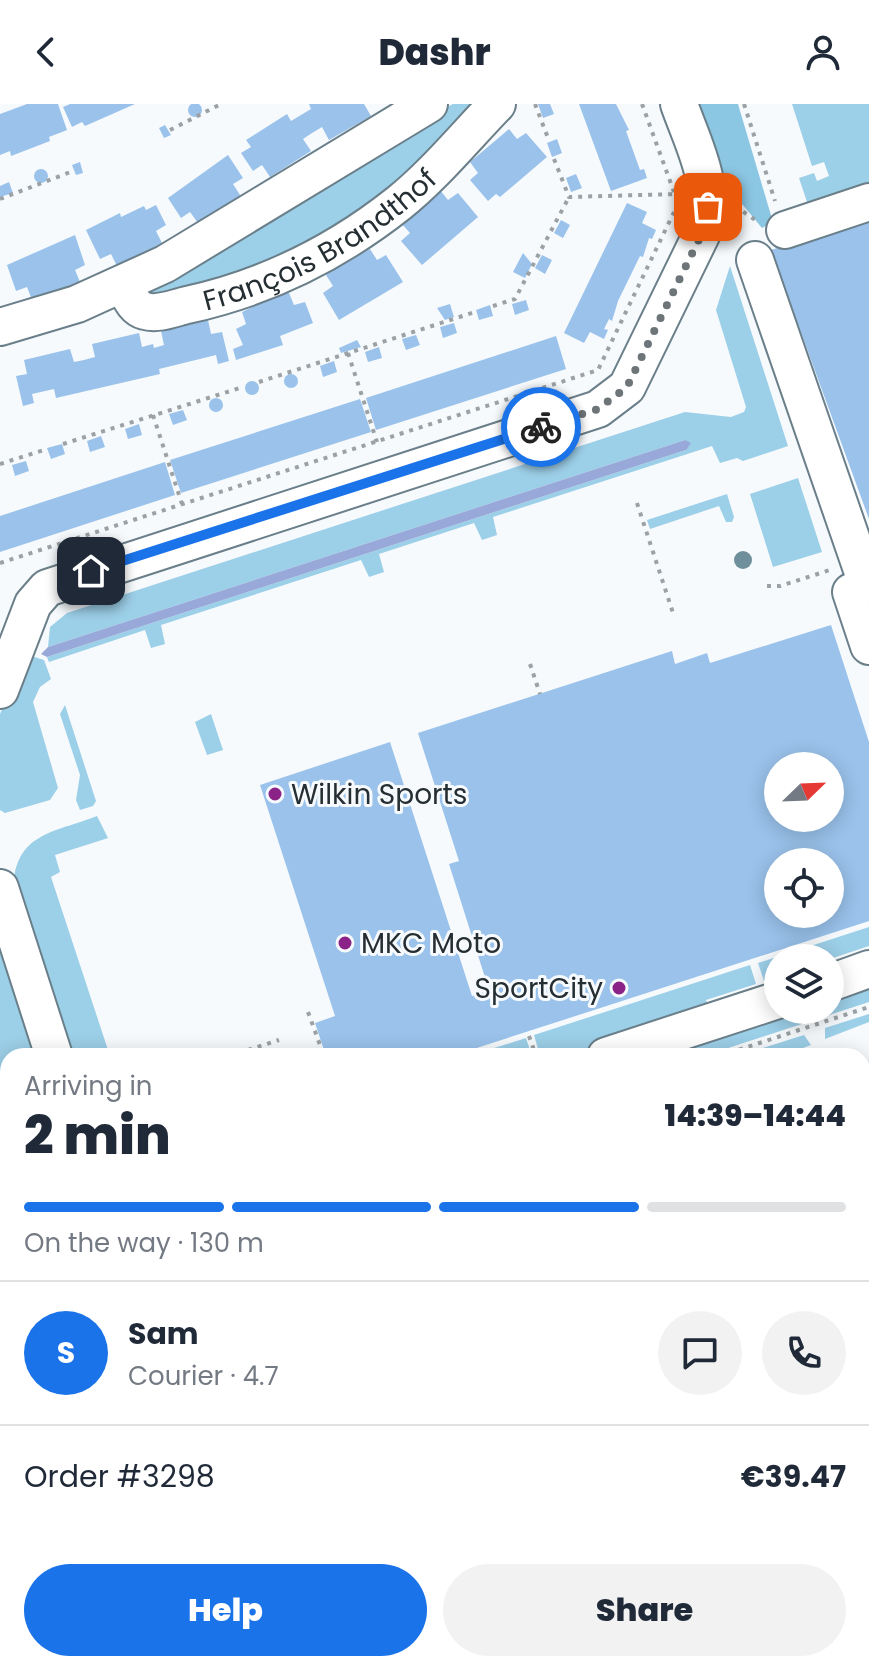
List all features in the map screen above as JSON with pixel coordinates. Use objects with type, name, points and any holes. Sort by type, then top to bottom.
[{"type":"street","name":"François Brandthof","points":[[0,327],[77,304],[123,284],[220,233],[429,104]]},
{"type":"street","name":"François Brandthof","points":[[123,284],[134,305],[142,311],[156,312],[224,297],[286,274],[336,247],[401,201],[497,104]]},
{"type":"street","points":[[0,690],[11,630],[47,588],[188,522],[382,459],[598,409],[612,400],[627,387],[703,231],[692,194],[679,104]]},
{"type":"street","points":[[774,228],[869,202]]},
{"type":"street","points":[[755,260],[859,575],[851,592],[869,646]]},
{"type":"street","points":[[0,888],[51,1048]]},
{"type":"street","points":[[631,1048],[764,1005]]},
{"type":"path","points":[[170,130],[221,104]]},
{"type":"path","points":[[535,104],[548,138]]},
{"type":"path","points":[[642,104],[692,194]]},
{"type":"path","points":[[744,104],[774,228]]},
{"type":"path","points":[[493,306],[515,299],[569,197],[554,159]]},
{"type":"path","points":[[0,199],[73,171]]},
{"type":"path","points":[[0,563],[188,522],[382,459],[598,370],[675,209],[692,194]]},
{"type":"path","points":[[569,197],[692,194],[726,199],[774,228]]},
{"type":"path","points":[[259,382],[475,312]]},
{"type":"path","points":[[348,353],[382,459]]},
{"type":"path","points":[[63,444],[243,387]]},
{"type":"path","points":[[153,415],[188,522]]},
{"type":"path","points":[[0,464],[47,449]]},
{"type":"path","points":[[637,503],[674,616]]},
{"type":"path","points":[[767,586],[859,575]]},
{"type":"path","points":[[530,664],[540,694]]},
{"type":"path","points":[[735,1048],[860,981]]},
{"type":"path","points":[[308,1012],[322,1048]]},
{"type":"path","points":[[529,1036],[533,1048]]},
{"type":"path","points":[[254,1048],[279,1040]]},
{"type":"shaded area","points":[[453,104],[485,104],[468,124],[311,252],[154,305],[143,285],[416,122]]},
{"type":"shaded area","points":[[690,104],[738,104],[773,222],[762,228],[722,180]]},
{"type":"shaded area","points":[[792,104],[869,104],[869,191],[808,205],[799,178],[814,173],[817,181],[829,176],[824,162],[812,166]]},
{"type":"shaded area","points":[[730,266],[788,446],[743,461],[737,458],[720,463],[712,446],[493,517],[497,535],[482,540],[474,523],[379,554],[384,572],[369,577],[361,560],[161,625],[165,644],[151,648],[145,630],[49,662],[47,657],[686,450],[685,440],[48,647],[50,627],[67,613],[685,412],[731,417],[744,412],[746,407],[716,310]]},
{"type":"shaded area","points":[[685,440],[691,443],[686,450],[47,657],[41,654],[48,647]]},
{"type":"shaded area","points":[[798,478],[822,552],[773,567],[750,494]]},
{"type":"shaded area","points":[[727,494],[734,517],[732,522],[726,522],[719,506],[650,529],[647,520]]},
{"type":"shaded area","points":[[25,654],[44,660],[51,679],[40,687],[33,702],[58,788],[50,800],[5,813],[0,810],[0,714]]},
{"type":"shaded area","points":[[65,705],[96,801],[93,806],[80,810],[76,800],[80,775],[60,714]]},
{"type":"shaded area","points":[[211,714],[223,750],[207,755],[195,722]]},
{"type":"shaded area","points":[[97,816],[108,838],[55,855],[60,872],[51,877],[107,1048],[63,1048],[13,890],[15,871],[21,856],[29,846],[52,832]]},
{"type":"shaded area","points":[[869,927],[869,946],[844,954],[844,944],[817,944]]},
{"type":"shaded area","points":[[0,929],[38,1048],[0,1048]]},
{"type":"shaded area","points":[[764,961],[764,981],[758,963]]},
{"type":"shaded area","points":[[750,965],[756,984],[706,1000],[710,1011],[597,1048],[538,1048],[534,1035]]},
{"type":"shaded area","points":[[869,984],[869,1002],[844,1010],[844,992]]},
{"type":"shaded area","points":[[869,1014],[869,1022],[825,1039],[825,1028]]},
{"type":"shaded area","points":[[764,1017],[764,1024],[802,1024],[728,1048],[669,1048]]},
{"type":"shaded area","points":[[804,1035],[811,1045],[803,1048],[763,1048]]},
{"type":"shaded area","points":[[526,1038],[529,1048],[494,1048]]},
{"type":"building","points":[[195,103],[202,110],[195,117],[188,110]]},
{"type":"building","points":[[27,104],[58,104],[67,130],[49,137],[50,141],[11,156],[10,151],[0,155],[0,114]]},
{"type":"building","points":[[70,104],[135,104],[85,126],[82,122],[72,127],[63,107]]},
{"type":"building","points":[[309,104],[364,104],[371,116],[329,140],[322,127],[312,133],[303,139],[311,151],[270,177],[262,165],[253,171],[241,153],[251,147],[246,140],[287,114],[291,121],[311,109]]},
{"type":"building","points":[[538,104],[550,104],[554,114],[543,118]]},
{"type":"building","points":[[579,104],[616,104],[629,130],[626,131],[640,170],[644,169],[647,178],[611,191]]},
{"type":"building","points":[[165,125],[171,135],[164,138],[159,128]]},
{"type":"building","points":[[509,129],[517,139],[526,133],[547,157],[500,197],[496,194],[488,201],[470,180],[478,173],[470,162]]},
{"type":"building","points":[[557,139],[562,153],[552,157],[547,143]]},
{"type":"building","points":[[228,155],[243,178],[233,184],[240,195],[237,201],[204,222],[198,223],[190,212],[181,218],[168,198]]},
{"type":"building","points":[[80,162],[83,173],[76,175],[72,165]]},
{"type":"building","points":[[41,169],[48,176],[41,183],[34,176]]},
{"type":"building","points":[[576,174],[582,188],[571,192],[566,178]]},
{"type":"building","points":[[9,182],[13,193],[0,197],[0,186]]},
{"type":"building","points":[[440,190],[448,200],[458,193],[478,217],[422,265],[401,241],[410,233],[401,223]]},
{"type":"building","points":[[627,203],[647,212],[642,223],[656,230],[618,301],[612,321],[609,319],[604,329],[608,330],[604,339],[590,332],[584,343],[564,333]]},
{"type":"building","points":[[156,205],[166,225],[156,231],[162,243],[158,248],[123,266],[117,266],[111,254],[100,259],[86,230],[120,213],[121,217],[144,206],[146,210]]},
{"type":"building","points":[[869,219],[869,519],[771,250]]},
{"type":"building","points":[[561,220],[570,225],[563,238],[554,233]]},
{"type":"building","points":[[75,235],[85,265],[75,270],[80,282],[75,287],[32,300],[27,287],[16,291],[7,265]]},
{"type":"building","points":[[370,249],[377,260],[386,255],[403,282],[339,320],[323,293],[333,286],[326,275],[330,269]]},
{"type":"building","points":[[523,253],[532,264],[525,278],[513,272]]},
{"type":"building","points":[[542,255],[552,260],[545,274],[535,268]]},
{"type":"building","points":[[282,293],[289,293],[294,305],[305,302],[313,323],[280,336],[283,345],[236,360],[233,349],[243,345],[236,329],[246,324],[242,312]]},
{"type":"building","points":[[526,300],[529,310],[515,315],[512,304]]},
{"type":"building","points":[[450,304],[454,317],[445,320],[437,308]]},
{"type":"building","points":[[490,305],[493,316],[479,320],[476,310]]},
{"type":"building","points":[[208,320],[211,334],[222,332],[229,361],[218,364],[216,355],[159,369],[160,374],[56,398],[54,389],[32,394],[34,403],[23,406],[16,376],[27,374],[24,360],[70,349],[74,362],[84,360],[95,357],[92,344],[139,333],[142,347],[153,344],[154,348],[164,345],[161,331]]},
{"type":"building","points":[[454,323],[457,333],[443,338],[440,327]]},
{"type":"building","points":[[416,335],[420,345],[406,350],[402,339]]},
{"type":"building","points":[[556,336],[566,369],[376,430],[366,398]]},
{"type":"building","points":[[357,340],[361,347],[341,353],[339,348]]},
{"type":"building","points":[[379,347],[382,358],[368,362],[365,352]]},
{"type":"building","points":[[334,361],[337,372],[323,377],[320,366]]},
{"type":"building","points":[[291,374],[298,381],[291,388],[284,381]]},
{"type":"building","points":[[252,381],[259,388],[252,395],[245,388]]},
{"type":"building","points":[[216,398],[223,405],[216,412],[209,405]]},
{"type":"building","points":[[360,399],[371,432],[181,493],[170,460]]},
{"type":"building","points":[[183,410],[187,420],[173,425],[169,414]]},
{"type":"building","points":[[139,424],[142,435],[128,439],[125,429]]},
{"type":"building","points":[[101,436],[105,447],[90,452],[87,441]]},
{"type":"building","points":[[62,444],[65,454],[51,459],[47,448]]},
{"type":"building","points":[[26,461],[29,471],[15,476],[12,465]]},
{"type":"building","points":[[165,462],[175,495],[0,552],[0,516]]},
{"type":"building","points":[[831,625],[869,742],[869,921],[798,944],[764,944],[764,955],[477,1048],[323,1048],[315,1023],[335,1016],[260,785],[390,742],[472,996],[489,990],[449,864],[459,861],[418,733],[672,651],[675,664],[707,653],[710,663]]},
{"type":"way so far","points":[[541,427],[598,409],[627,387],[703,231],[708,207]]},
{"type":"place","name":"Wilkin Sports","points":[[275,794]]},
{"type":"place","name":"MKC Moto","points":[[345,943]]},
{"type":"place","name":"SportCity","points":[[619,988]]},
{"type":"route","points":[[91,571],[541,427]]}]
